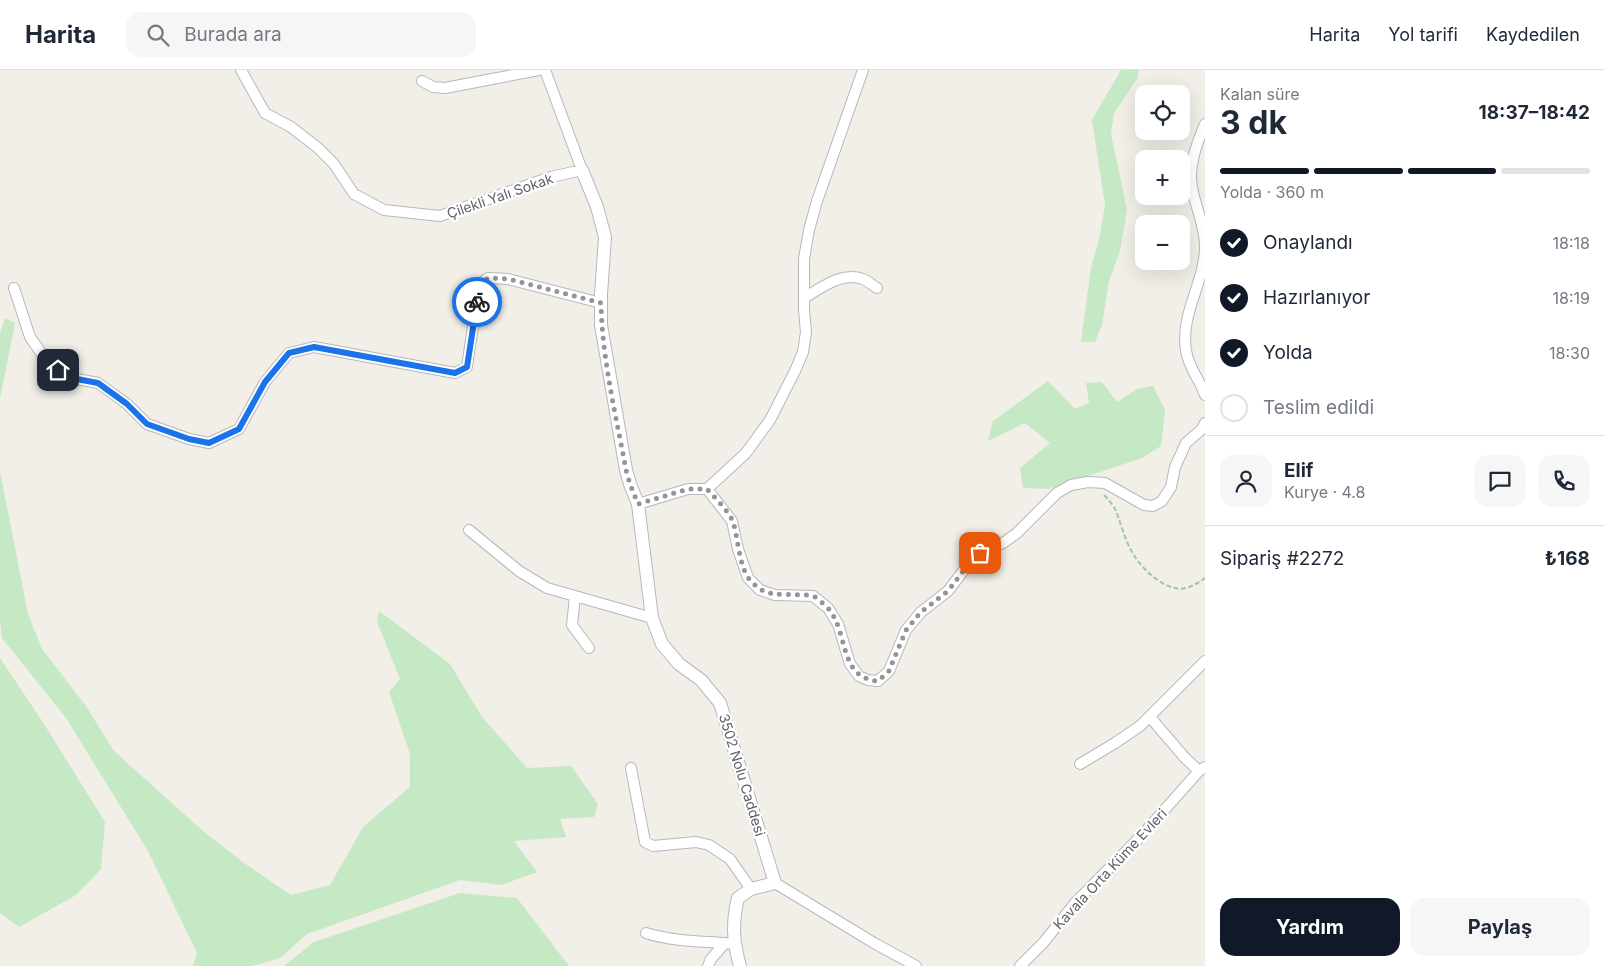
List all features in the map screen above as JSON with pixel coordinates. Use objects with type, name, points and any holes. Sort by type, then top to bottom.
[{"type":"street","name":"Çilekli Yalı Sokak","points":[[241,70],[265,113],[291,127],[318,148],[334,164],[354,194],[384,210],[440,216],[551,177],[582,170]]},
{"type":"street","points":[[422,81],[433,87],[445,88],[539,70]]},
{"type":"street","points":[[545,70],[582,170]]},
{"type":"street","points":[[638,504],[688,489],[707,489],[746,453],[770,420],[803,352],[806,332],[804,259],[809,230],[864,70]]},
{"type":"street","points":[[1205,124],[1195,151],[1191,170],[1192,186],[1205,246],[1185,330],[1186,351],[1190,365],[1205,396]]},
{"type":"street","name":"3502 Nolu Caddesi","points":[[582,170],[597,208],[605,237],[601,325],[626,470],[638,504],[652,618],[662,644],[671,657],[701,680],[720,702],[775,883]]},
{"type":"street","points":[[804,298],[830,283],[847,277],[863,279],[877,288]]},
{"type":"street","points":[[14,288],[30,337],[49,364],[66,377],[98,383],[127,404],[147,424],[189,439],[209,443],[239,429],[265,382],[289,353],[314,347],[455,373],[467,367],[479,285],[488,278],[508,279],[601,303]]},
{"type":"street","points":[[707,489],[732,521],[738,548],[748,578],[760,590],[774,595],[813,596],[828,608],[838,624],[850,664],[859,676],[868,680],[878,681],[889,671],[906,630],[921,612],[948,591],[980,553],[1003,543],[1017,533],[1057,492],[1071,485],[1088,482],[1105,483],[1144,505],[1153,506],[1162,500],[1171,487],[1175,467],[1186,443],[1202,429],[1205,423]]},
{"type":"street","points":[[469,530],[519,571],[547,588],[652,618]]},
{"type":"street","points":[[575,596],[572,625],[589,648]]},
{"type":"street","points":[[1080,764],[1140,726],[1205,661]]},
{"type":"street","name":"Kavala Orta Küme Evleri","points":[[1020,966],[1044,942],[1075,903],[1143,834],[1202,769],[1185,758],[1150,717]]},
{"type":"street","points":[[631,768],[641,830],[645,842],[653,846],[696,842],[709,845],[730,860],[751,889]]},
{"type":"street","points":[[740,966],[730,943],[738,898],[751,889],[775,883],[874,944],[916,966]]},
{"type":"street","points":[[646,933],[656,937],[730,943]]},
{"type":"street","points":[[708,966],[711,959],[730,943]]},
{"type":"path","points":[[1088,482],[1106,496],[1116,509],[1122,530],[1132,551],[1147,572],[1170,588],[1190,588],[1205,578]]},
{"type":"green space","points":[[1121,70],[1139,70],[1137,79],[1114,113],[1111,134],[1127,210],[1120,251],[1109,281],[1102,325],[1095,342],[1081,342],[1091,267],[1099,240],[1105,205],[1092,120]]},
{"type":"green space","points":[[5,318],[15,323],[0,399],[0,333]]},
{"type":"green space","points":[[1048,381],[1075,409],[1089,403],[1086,383],[1102,382],[1117,402],[1137,389],[1153,386],[1165,410],[1161,446],[1142,458],[1049,489],[1023,488],[1020,468],[1050,443],[1025,423],[988,441],[993,421]]},
{"type":"green space","points":[[0,471],[28,614],[42,649],[86,706],[114,751],[203,831],[244,863],[291,895],[330,885],[363,827],[410,787],[410,754],[389,692],[400,679],[377,622],[379,611],[450,664],[482,717],[527,768],[571,766],[598,804],[594,817],[560,819],[566,837],[514,841],[537,872],[501,885],[460,880],[307,934],[280,958],[252,966],[193,966],[197,953],[148,851],[66,718],[2,638],[0,619]]},
{"type":"green space","points":[[0,658],[105,822],[101,869],[76,895],[19,927],[0,913]]},
{"type":"green space","points":[[460,893],[517,898],[569,966],[284,966],[314,942]]},
{"type":"way so far","points":[[477,302],[479,285],[488,278],[508,279],[601,303],[601,325],[605,353],[626,470],[638,504],[688,489],[707,489],[732,521],[738,548],[748,578],[760,590],[774,595],[813,596],[828,608],[838,624],[850,664],[859,676],[868,680],[878,681],[889,671],[906,630],[921,612],[948,591],[980,553]]},
{"type":"route","points":[[58,370],[66,377],[98,383],[127,404],[147,424],[189,439],[209,443],[239,429],[265,382],[289,353],[314,347],[432,370],[455,373],[467,367],[477,302]]}]
